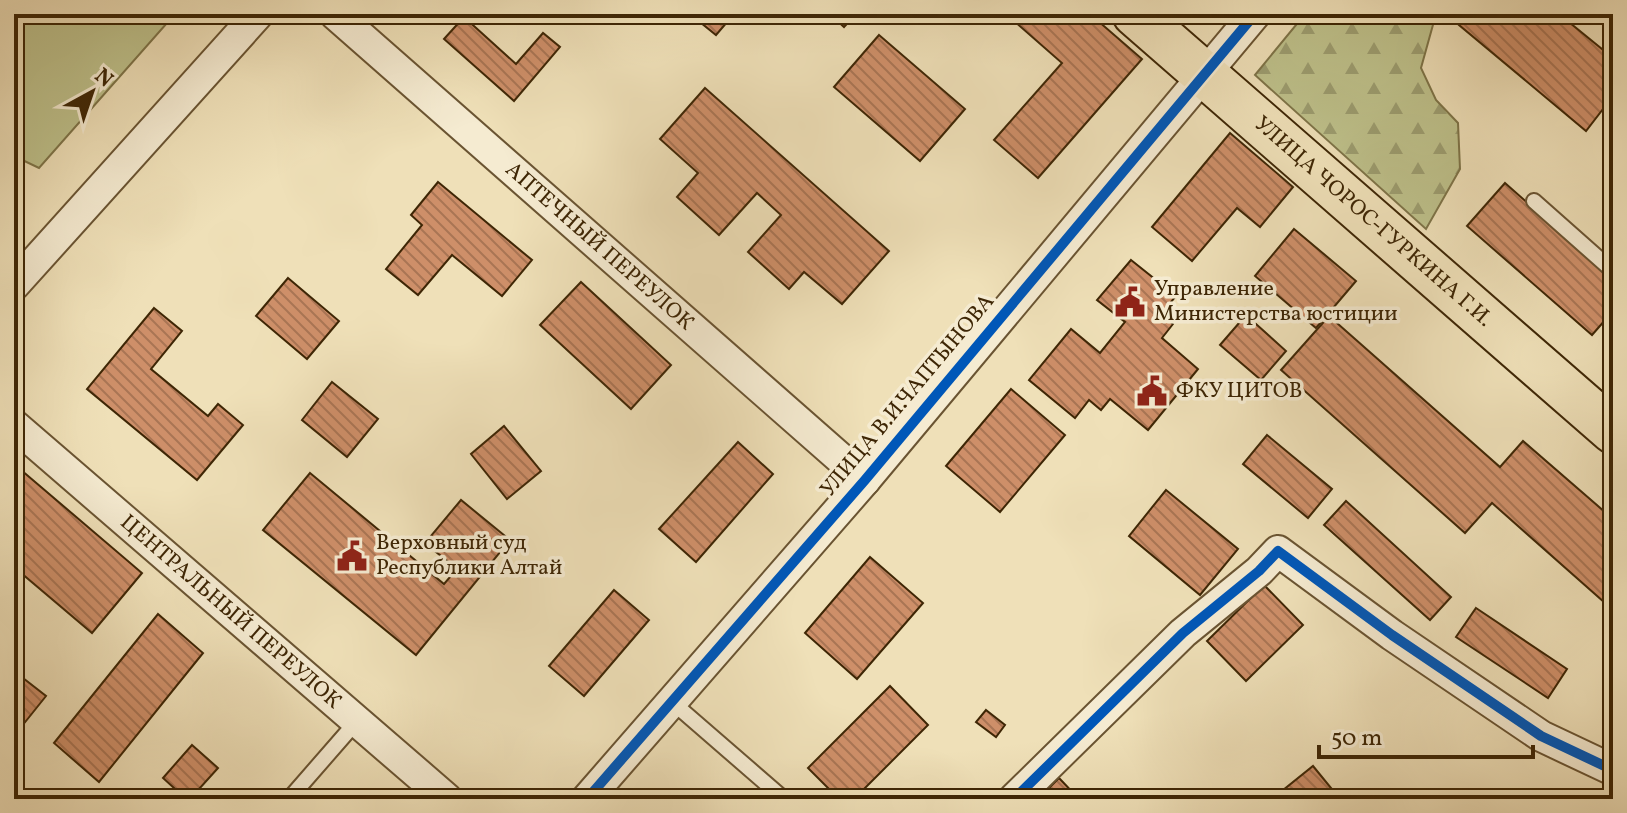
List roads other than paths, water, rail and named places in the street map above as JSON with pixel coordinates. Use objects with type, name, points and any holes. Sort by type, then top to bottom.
[{"type":"main road","name":"УЛИЦА ЧОРОС-ГУРКИНА Г.И.","points":[[1135,14],[1609,419]]},
{"type":"street","points":[[14,285],[258,14]]},
{"type":"street","name":"АПТЕЧНЫЙ ПЕРЕУЛОК","points":[[335,14],[865,480]]},
{"type":"street","name":"УЛИЦА В.И.ЧАПТЫНОВА","points":[[587,799],[865,480],[1255,14]]},
{"type":"street","name":"ЦЕНТРАЛЬНЫЙ ПЕРЕУЛОК","points":[[14,425],[447,799]]},
{"type":"street","points":[[1014,799],[1183,633],[1259,571],[1278,551],[1392,635],[1541,736],[1613,770]]},
{"type":"lane","points":[[1534,201],[1613,271]]},
{"type":"lane","points":[[671,701],[784,799]]},
{"type":"lane","points":[[289,799],[357,721]]},
{"type":"place","name":"Управление Министерства юстиции","points":[[1130,302]]},
{"type":"place","name":"ФКУ ЦИТОВ","points":[[1152,391]]},
{"type":"place","name":"Верховный суд Республики Алтай","points":[[352,556]]}]
